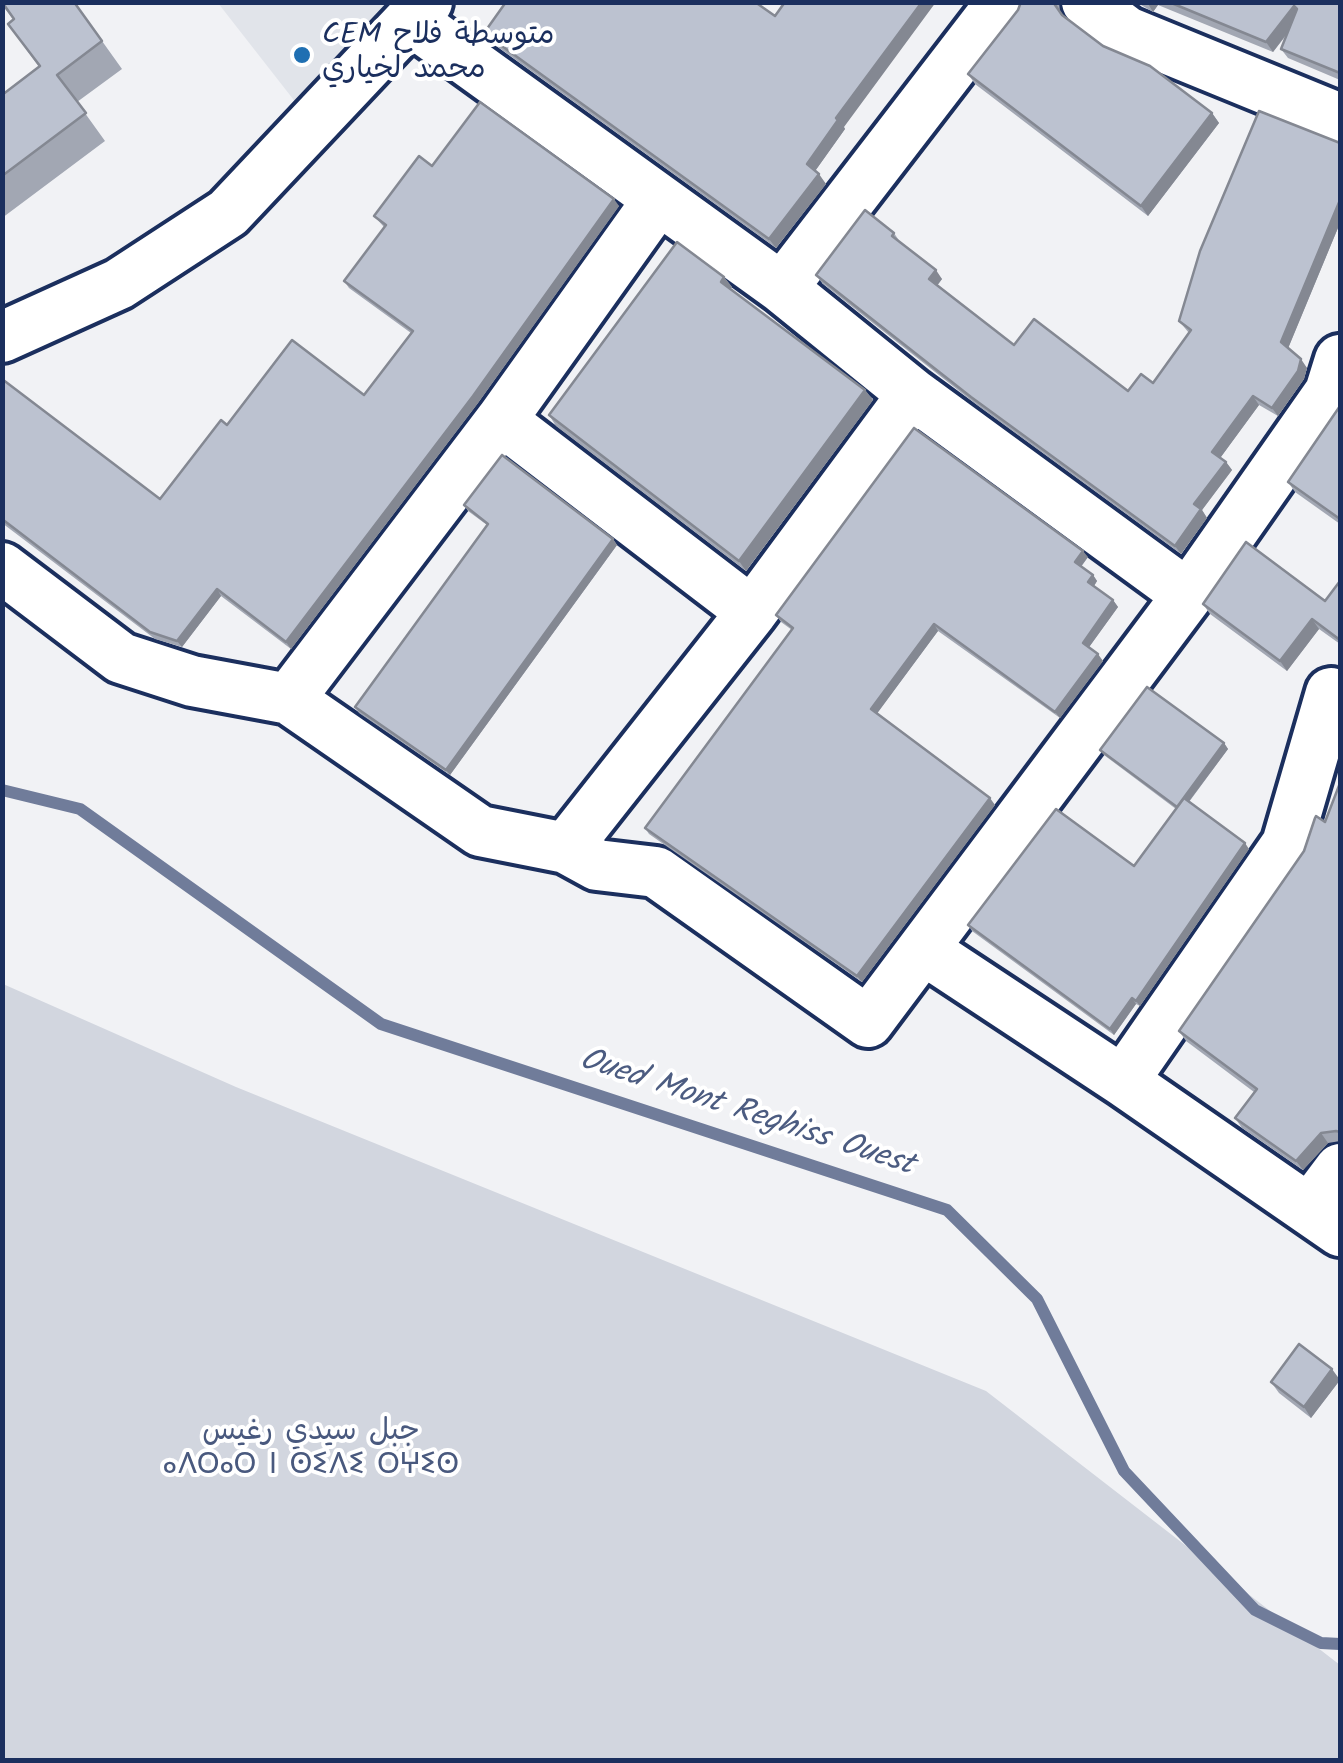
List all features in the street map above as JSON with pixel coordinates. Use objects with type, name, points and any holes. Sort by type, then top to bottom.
[{"type":"street","points":[[782,288],[1002,2]]},
{"type":"street","points":[[1088,2],[1126,32],[1340,119]]},
{"type":"street","points":[[2,337],[119,284],[228,213],[419,12],[658,200],[782,288],[913,394],[1188,596]]},
{"type":"street","points":[[289,699],[502,420],[658,200]]},
{"type":"street","points":[[2,568],[121,658],[192,681],[289,699],[480,831],[566,848],[597,866],[656,872],[868,1022],[1188,596],[1337,383]]},
{"type":"street","points":[[566,848],[752,612],[913,394]]},
{"type":"street","points":[[502,420],[752,612]]},
{"type":"street","points":[[1123,1081],[1287,844],[1332,693]]},
{"type":"street","points":[[923,950],[1326,1220],[1340,1169]]},
{"type":"shaded area","name":"CEM متوسطة فلاح محمد لخياري","points":[[218,3],[391,3],[300,108]]},
{"type":"green space","name":"جبل سيدي رغيس ⴰⴷⵔⴰⵔ ⵏ ⵙⵉⴷⵉ ⵔⵖⵉⵙ","points":[[3,984],[236,1087],[986,1391],[1340,1665],[1340,1760],[3,1760]]},
{"type":"building","points":[[2,2],[74,2],[102,41],[57,75],[86,113],[2,176],[2,95],[40,66],[8,24],[14,19]]},
{"type":"building","points":[[506,2],[755,2],[775,16],[785,2],[922,2],[836,118],[807,164],[819,174],[769,239],[484,33]]},
{"type":"building","points":[[1021,2],[1053,2],[1062,15],[1103,46],[1150,66],[1212,113],[1141,206],[968,74]]},
{"type":"building","points":[[1169,2],[1340,2],[1340,73],[1281,49],[1297,9],[1294,6],[1266,42]]},
{"type":"building","points":[[480,102],[614,199],[473,396],[286,642],[217,589],[177,641],[150,632],[2,519],[2,379],[160,499],[221,420],[227,425],[292,340],[364,395],[413,331],[344,281],[386,225],[374,216],[419,156],[432,166]]},
{"type":"building","points":[[1259,111],[1340,143],[1340,200],[1281,342],[1301,359],[1298,371],[1272,408],[1253,396],[1212,452],[1226,462],[1194,504],[1201,509],[1175,546],[971,397],[816,275],[865,210],[936,270],[929,279],[1014,345],[1034,319],[1128,391],[1141,374],[1153,383],[1191,330],[1179,321],[1200,251]]},
{"type":"building","points":[[677,242],[724,277],[721,282],[865,390],[739,561],[549,415]]},
{"type":"building","points":[[1340,406],[1340,519],[1288,482]]},
{"type":"building","points":[[914,428],[1083,551],[1075,562],[1093,575],[1088,582],[1113,600],[1083,643],[1098,654],[1055,712],[934,624],[871,709],[990,798],[857,976],[645,828],[793,628],[776,615]]},
{"type":"building","points":[[502,455],[613,539],[446,770],[355,707],[488,524],[464,505]]},
{"type":"building","points":[[1246,542],[1325,601],[1340,581],[1340,640],[1312,619],[1280,661],[1203,604]]},
{"type":"building","points":[[1147,687],[1224,743],[1177,807],[1100,750]]},
{"type":"building","points":[[1340,783],[1340,1132],[1321,1133],[1296,1161],[1235,1118],[1257,1089],[1179,1031],[1304,851],[1316,816],[1325,822]]},
{"type":"building","points":[[1184,798],[1245,843],[1136,1001],[1132,998],[1110,1029],[968,925],[1056,809],[1134,866]]},
{"type":"building","points":[[1299,1344],[1332,1369],[1304,1407],[1271,1382]]},
{"type":"waterway","name":"Oued Mont Reghiss Ouest","points":[[2,790],[80,809],[381,1024],[947,1210],[1037,1299],[1124,1471],[1255,1610],[1321,1643],[1340,1644]]},
{"type":"place","name":"CEM متوسطة فلاح محمد لخياري","points":[[302,55]]}]
